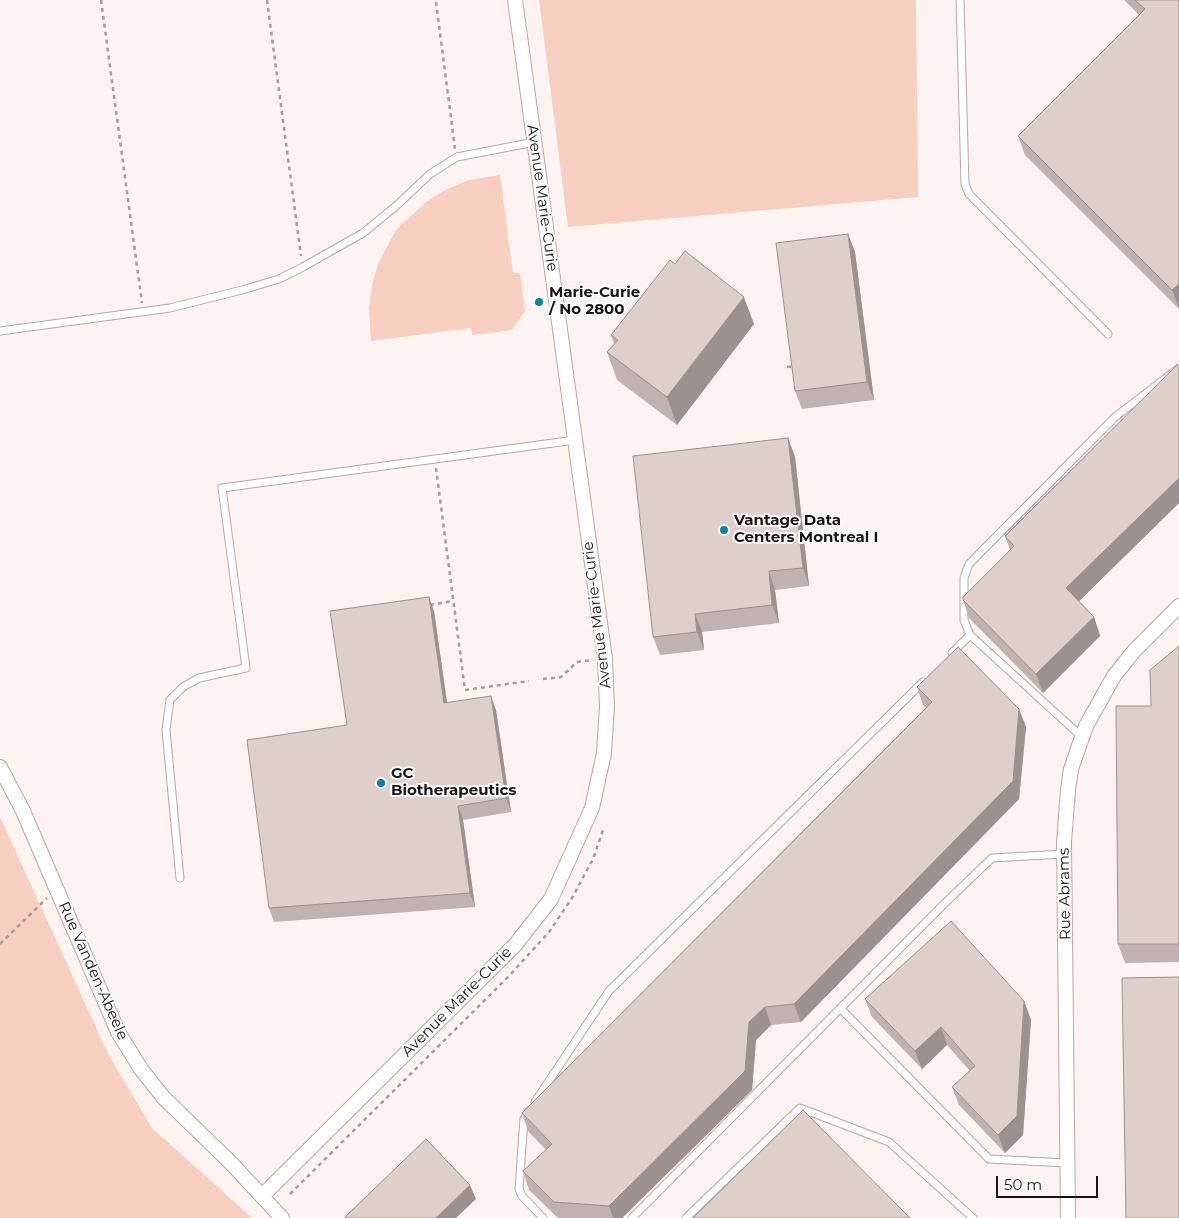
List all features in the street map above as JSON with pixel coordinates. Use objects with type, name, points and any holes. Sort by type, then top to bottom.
[{"type":"street","name":"Avenue Marie-Curie","points":[[262,1196],[515,945],[551,898],[592,808],[604,752],[607,707],[605,659],[515,0]]},
{"type":"street","name":"Rue Abrams","points":[[1068,1218],[1064,854],[1071,769],[1095,708],[1114,676],[1134,651],[1179,606]]},
{"type":"street","name":"Rue Vanden-Abeele","points":[[0,767],[23,811],[118,1032],[141,1069],[163,1097],[232,1164],[282,1218]]},
{"type":"lane","points":[[960,0],[965,184],[969,194],[1108,334]]},
{"type":"lane","points":[[0,331],[170,308],[279,279],[363,233],[396,206],[430,174],[456,158],[535,142]]},
{"type":"lane","points":[[1082,737],[970,635],[964,620],[964,578],[969,564],[1114,417],[1179,368]]},
{"type":"lane","points":[[180,878],[166,730],[170,700],[183,687],[199,678],[246,668],[222,488],[575,440]]},
{"type":"lane","points":[[949,656],[970,635]]},
{"type":"lane","points":[[543,1218],[522,1196],[519,1189],[524,1119],[609,991],[928,677]]},
{"type":"lane","points":[[632,1218],[992,858],[1064,854]]},
{"type":"lane","points":[[841,1009],[989,1159],[1067,1163]]},
{"type":"lane","points":[[686,1218],[800,1108],[889,1142],[973,1218]]},
{"type":"path","points":[[101,0],[143,311]]},
{"type":"path","points":[[267,0],[303,267]]},
{"type":"path","points":[[436,2],[456,158]]},
{"type":"path","points":[[787,367],[796,366]]},
{"type":"path","points":[[435,459],[465,690],[529,681]]},
{"type":"path","points":[[425,605],[453,602]]},
{"type":"path","points":[[543,679],[562,677],[577,662],[605,659]]},
{"type":"path","points":[[0,944],[56,889]]},
{"type":"shaded area","points":[[539,0],[916,0],[918,197],[568,227]]},
{"type":"shaded area","points":[[500,175],[513,273],[520,273],[525,311],[512,330],[472,335],[471,328],[371,341],[369,308],[372,285],[378,264],[396,230],[426,202],[445,190],[469,180]]},
{"type":"shaded area","points":[[0,817],[108,1054],[152,1128],[252,1218],[0,1218]]},
{"type":"building","points":[[1135,0],[1179,0],[1179,284],[1172,290],[1018,136],[1145,9]]},
{"type":"building","points":[[848,234],[867,382],[795,391],[776,243]]},
{"type":"building","points":[[685,251],[744,297],[667,397],[607,352],[618,340],[611,335],[670,260],[675,264]]},
{"type":"building","points":[[1177,365],[1179,367],[1179,478],[1066,588],[1094,617],[1036,674],[963,600],[963,597],[1014,546],[1005,536]]},
{"type":"building","name":"Vantage Data Centers Montreal I","points":[[788,438],[803,568],[769,571],[772,605],[695,614],[697,632],[653,637],[633,456]]},
{"type":"building","name":"GC Biotherapeutics","points":[[429,597],[444,703],[491,696],[506,798],[458,806],[470,893],[269,908],[247,740],[347,725],[330,611]]},
{"type":"building","points":[[1179,646],[1179,944],[1118,944],[1116,706],[1151,706],[1150,670]]},
{"type":"building","points":[[958,647],[1019,709],[1013,781],[794,1004],[765,1007],[749,1022],[745,1071],[609,1206],[554,1202],[523,1171],[552,1144],[522,1113],[932,702],[917,687]]},
{"type":"building","points":[[951,921],[1024,1001],[1017,1116],[998,1135],[952,1087],[975,1066],[941,1027],[915,1051],[865,999]]},
{"type":"building","points":[[1179,977],[1179,1218],[1126,1218],[1122,978]]},
{"type":"building","points":[[803,1110],[910,1218],[693,1218]]},
{"type":"building","points":[[426,1139],[470,1185],[436,1218],[345,1217]]},
{"type":"place","name":"Marie-Curie / No 2800","points":[[539,302]]},
{"type":"place","name":"Vantage Data Centers Montreal I","points":[[724,530]]},
{"type":"place","name":"GC Biotherapeutics","points":[[381,783]]}]
